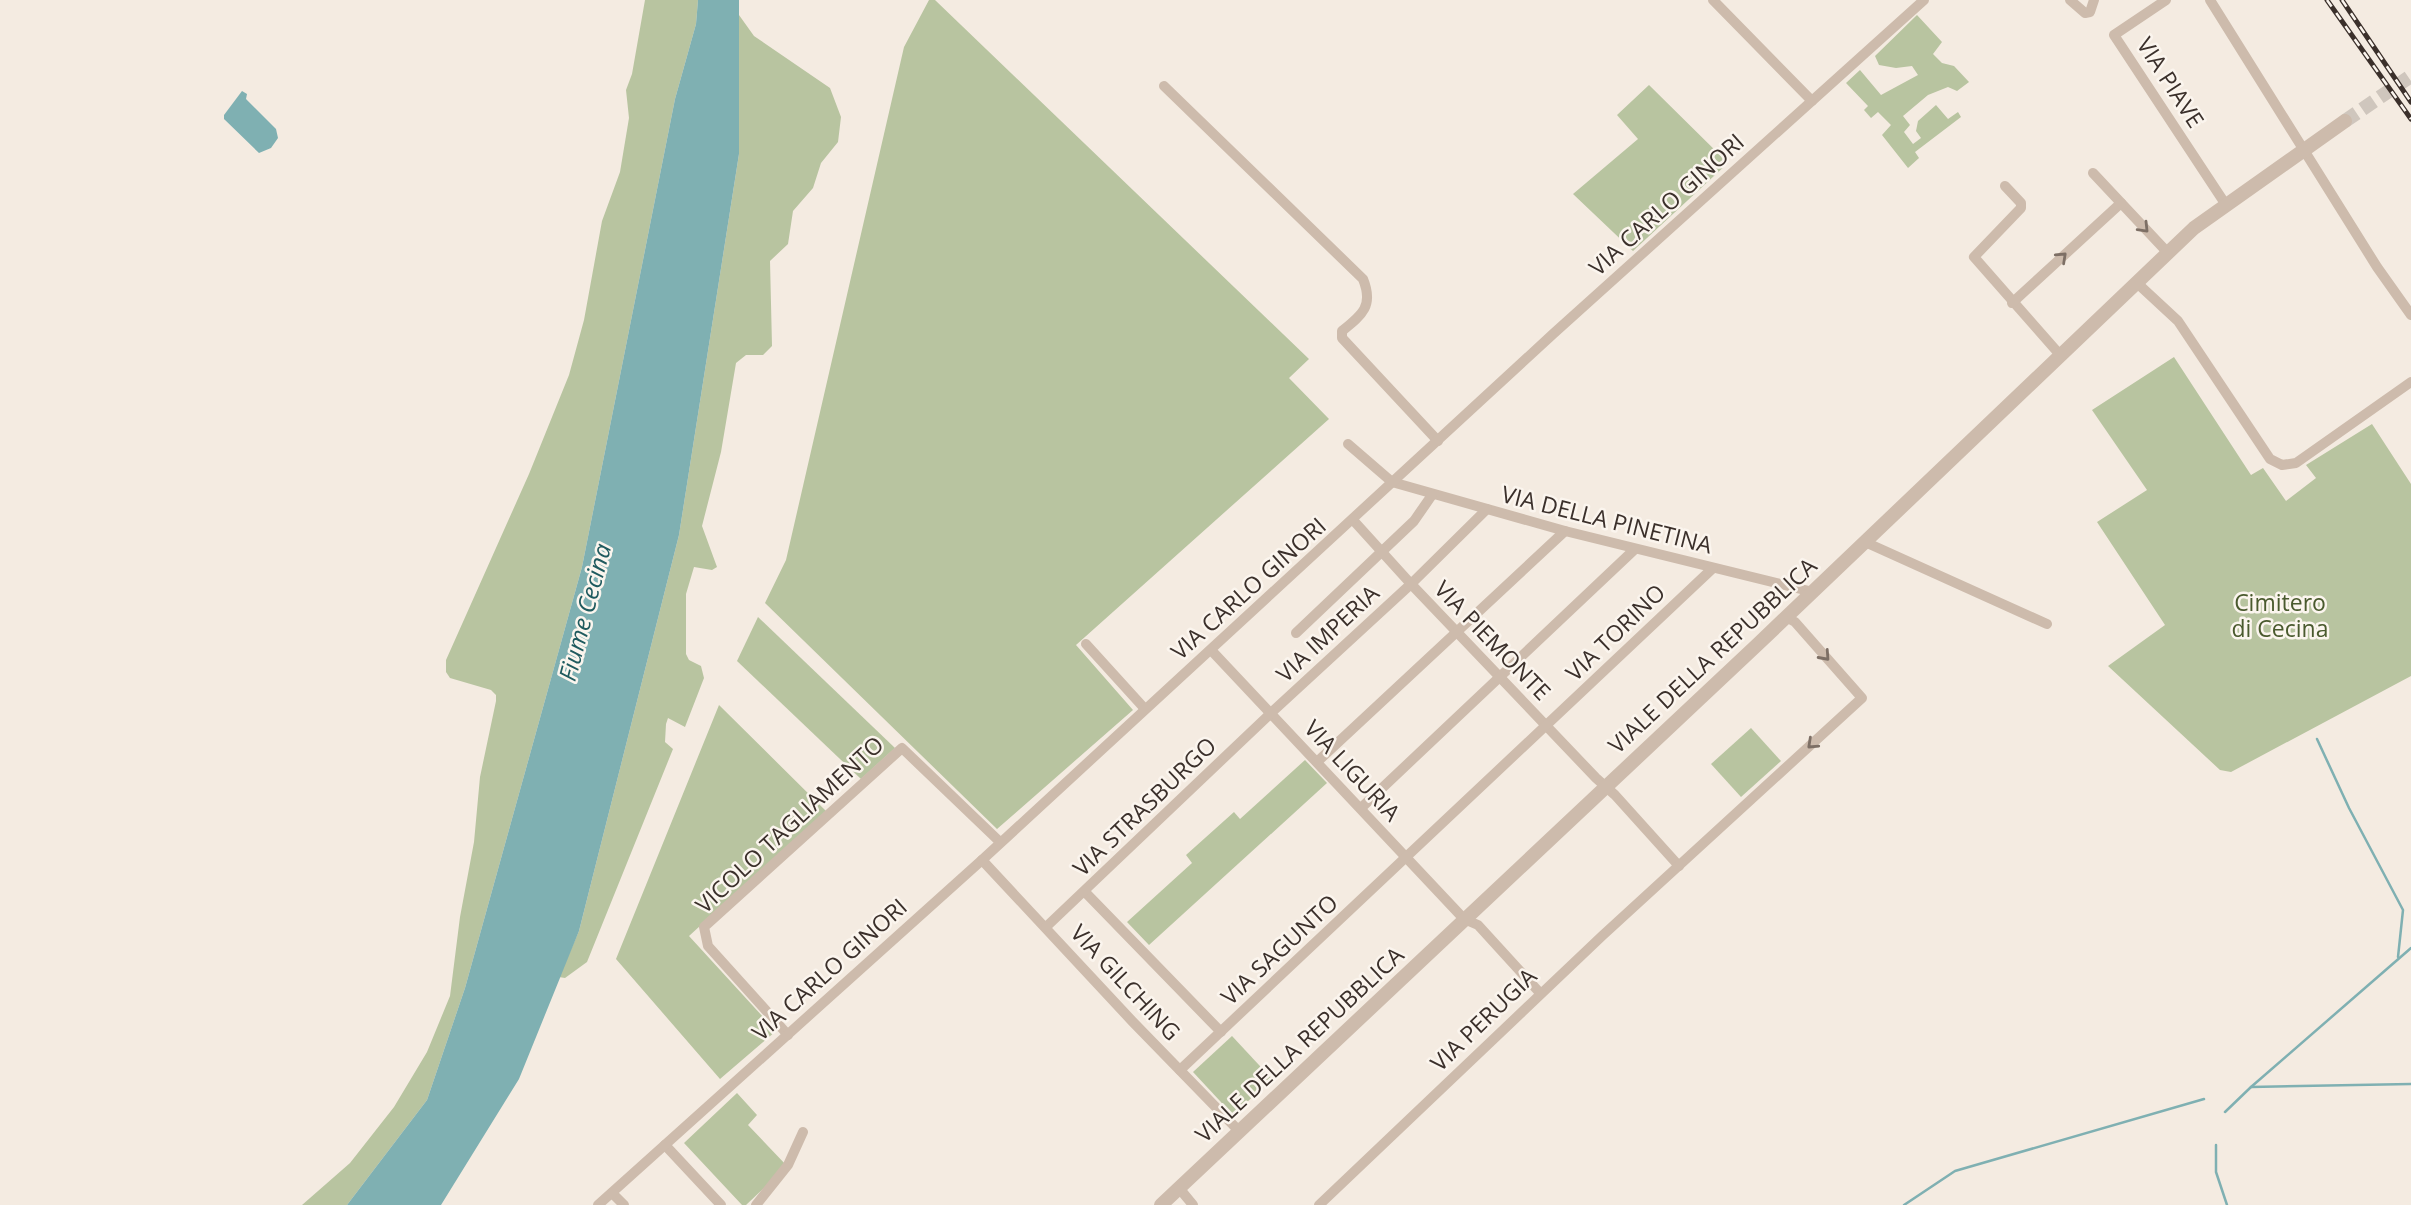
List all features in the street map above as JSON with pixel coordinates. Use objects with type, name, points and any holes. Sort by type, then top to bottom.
[{"type":"street","points":[[1713,0],[1812,101]]},
{"type":"street","name":"VIA CARLO GINORI","points":[[598,1205],[982,860],[1553,334],[1924,0]]},
{"type":"street","points":[[2070,0],[2085,13],[2090,12],[2094,0]]},
{"type":"street","name":"VIA PIAVE","points":[[2166,0],[2114,35],[2226,205]]},
{"type":"street","points":[[2210,0],[2377,267],[2411,315]]},
{"type":"street","points":[[1164,86],[1363,279],[1369,293],[1363,314],[1342,331],[1342,338],[1438,441]]},
{"type":"street","name":"VIALE DELLA REPUBBLICA","points":[[1161,1205],[1813,592],[2194,228],[2345,121]]},
{"type":"street","points":[[2092,173],[2168,253]]},
{"type":"street","points":[[2005,186],[2018,198],[2021,208],[1974,257],[2061,356]]},
{"type":"street","points":[[2012,303],[2120,202]]},
{"type":"street","points":[[2137,283],[2178,321],[2270,459],[2282,465],[2296,463],[2411,382]]},
{"type":"street","points":[[1348,444],[1392,482]]},
{"type":"street","name":"VIA DELLA PINETINA","points":[[1392,482],[1565,531],[1813,592]]},
{"type":"street","points":[[1296,633],[1414,522],[1432,495]]},
{"type":"street","name":"VIA IMPERIA","points":[[1271,713],[1411,584],[1487,509]]},
{"type":"street","name":"VIA PIEMONTE","points":[[1353,520],[1455,631],[1615,795],[1679,866]]},
{"type":"street","points":[[1317,762],[1565,531]]},
{"type":"street","points":[[1865,542],[2047,624]]},
{"type":"street","points":[[1361,808],[1635,549]]},
{"type":"street","name":"VIA TORINO","points":[[1407,857],[1713,568]]},
{"type":"street","name":"VIA PERUGIA","points":[[1319,1205],[1541,993],[1862,698],[1795,622],[1786,617]]},
{"type":"street","points":[[1086,643],[1145,709]]},
{"type":"street","name":"VIA LIGURIA","points":[[1211,650],[1464,919],[1478,925],[1541,993]]},
{"type":"street","name":"VIA STRASBURGO","points":[[1046,927],[1271,713]]},
{"type":"street","name":"VICOLO TAGLIAMENTO","points":[[788,1035],[708,946],[704,927],[902,748],[1000,842]]},
{"type":"street","name":"VIA SAGUNTO","points":[[1180,1070],[1407,857]]},
{"type":"street","name":"VIA GILCHING","points":[[982,860],[1240,1132]]},
{"type":"street","points":[[1085,892],[1221,1032]]},
{"type":"street","points":[[756,1205],[788,1165],[803,1132]]},
{"type":"street","points":[[665,1144],[721,1205]]},
{"type":"street","points":[[1178,1188],[1193,1205]]},
{"type":"street","points":[[612,1193],[624,1205]]},
{"type":"green space","points":[[645,0],[698,0],[696,24],[675,99],[582,567],[465,988],[427,1100],[347,1205],[302,1205],[350,1163],[394,1107],[427,1052],[450,996],[460,917],[474,842],[480,777],[496,695],[491,690],[450,678],[446,672],[446,660],[529,474],[569,375],[584,320],[602,221],[620,172],[629,118],[626,90],[632,74]]},
{"type":"green space","points":[[929,0],[935,0],[1309,359],[1289,378],[1329,419],[1076,645],[1133,710],[997,829],[765,603],[786,560],[904,47]]},
{"type":"green space","points":[[739,15],[754,36],[830,88],[841,117],[838,142],[821,163],[813,188],[793,211],[788,244],[770,261],[772,346],[763,355],[746,355],[736,363],[721,452],[702,526],[717,567],[712,570],[694,567],[686,594],[686,654],[689,660],[701,666],[704,678],[685,727],[668,718],[665,742],[673,749],[587,962],[565,978],[559,977],[579,931],[679,535],[739,154]]},
{"type":"green space","points":[[1917,15],[1942,42],[1933,54],[1942,63],[1954,66],[1969,82],[1957,91],[1948,87],[1928,95],[1903,116],[1910,125],[1904,132],[1913,144],[1921,138],[1916,131],[1918,121],[1936,105],[1948,119],[1958,112],[1961,117],[1915,152],[1919,158],[1908,168],[1882,135],[1891,125],[1878,112],[1871,118],[1864,110],[1868,106],[1846,83],[1860,70],[1881,95],[1918,75],[1912,66],[1896,68],[1879,65],[1875,56]]},
{"type":"green space","points":[[1649,85],[1728,163],[1633,251],[1573,194],[1638,139],[1617,115]]},
{"type":"green space","name":"Cimitero di Cecina","points":[[2174,357],[2251,475],[2263,468],[2286,501],[2316,478],[2306,465],[2372,424],[2411,484],[2411,676],[2231,772],[2220,770],[2108,666],[2165,625],[2097,522],[2147,490],[2092,410]]},
{"type":"green space","points":[[758,617],[895,748],[861,779],[737,661]]},
{"type":"green space","points":[[719,705],[826,811],[689,936],[776,1031],[720,1079],[616,959]]},
{"type":"green space","points":[[1751,728],[1781,761],[1741,797],[1711,764]]},
{"type":"green space","points":[[1305,760],[1327,783],[1149,945],[1127,922],[1192,863],[1186,855],[1234,812],[1240,819]]},
{"type":"green space","points":[[1232,1036],[1272,1079],[1233,1115],[1193,1072]]},
{"type":"green space","points":[[737,1093],[757,1115],[748,1125],[787,1166],[746,1205],[742,1205],[684,1143]]},
{"type":"water","name":"Fiume Cecina","points":[[698,0],[739,0],[739,154],[679,535],[579,931],[519,1079],[441,1205],[347,1205],[427,1100],[465,988],[582,567],[675,99],[696,24]]},
{"type":"water","points":[[242,91],[247,94],[246,99],[276,129],[278,138],[271,148],[259,153],[224,119],[224,115]]},
{"type":"waterway","points":[[2317,739],[2349,808],[2403,910],[2398,957]]},
{"type":"waterway","points":[[2225,1112],[2411,948]]},
{"type":"waterway","points":[[2251,1087],[2411,1084]]},
{"type":"waterway","points":[[1904,1205],[1955,1171],[2204,1099]]},
{"type":"waterway","points":[[2216,1145],[2216,1172],[2227,1205]]},
{"type":"tunnel","points":[[2345,121],[2411,76]]},
{"type":"railway","points":[[2327,0],[2411,119]]},
{"type":"railway","points":[[2342,0],[2411,102]]}]
